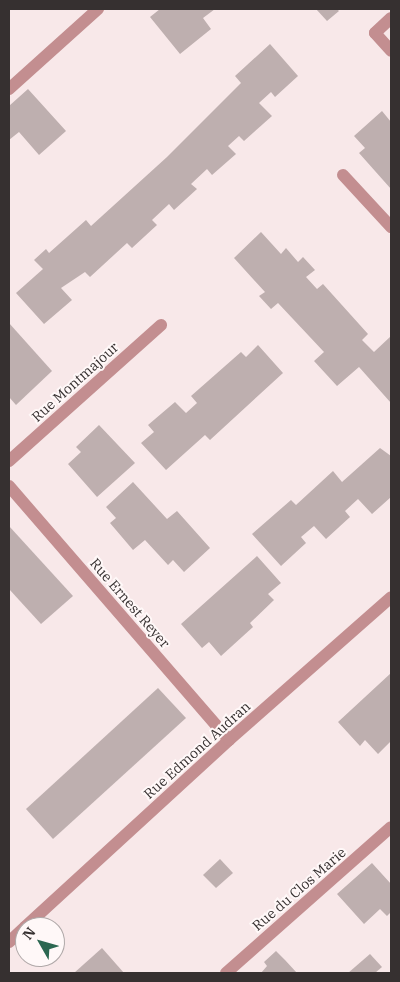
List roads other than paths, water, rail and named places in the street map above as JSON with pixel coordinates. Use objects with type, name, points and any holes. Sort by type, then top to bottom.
[{"type":"street","points":[[9,89],[98,9]]},
{"type":"street","points":[[391,18],[375,33],[391,51]]},
{"type":"street","points":[[343,175],[391,227]]},
{"type":"street","name":"Rue Montmajour","points":[[9,461],[161,325]]},
{"type":"street","name":"Rue Ernest Reyer","points":[[9,486],[229,740]]},
{"type":"street","name":"Rue Edmond Audran","points":[[36,917],[229,740],[391,597]]},
{"type":"street","name":"Rue du Clos Marie","points":[[226,973],[391,827]]}]
